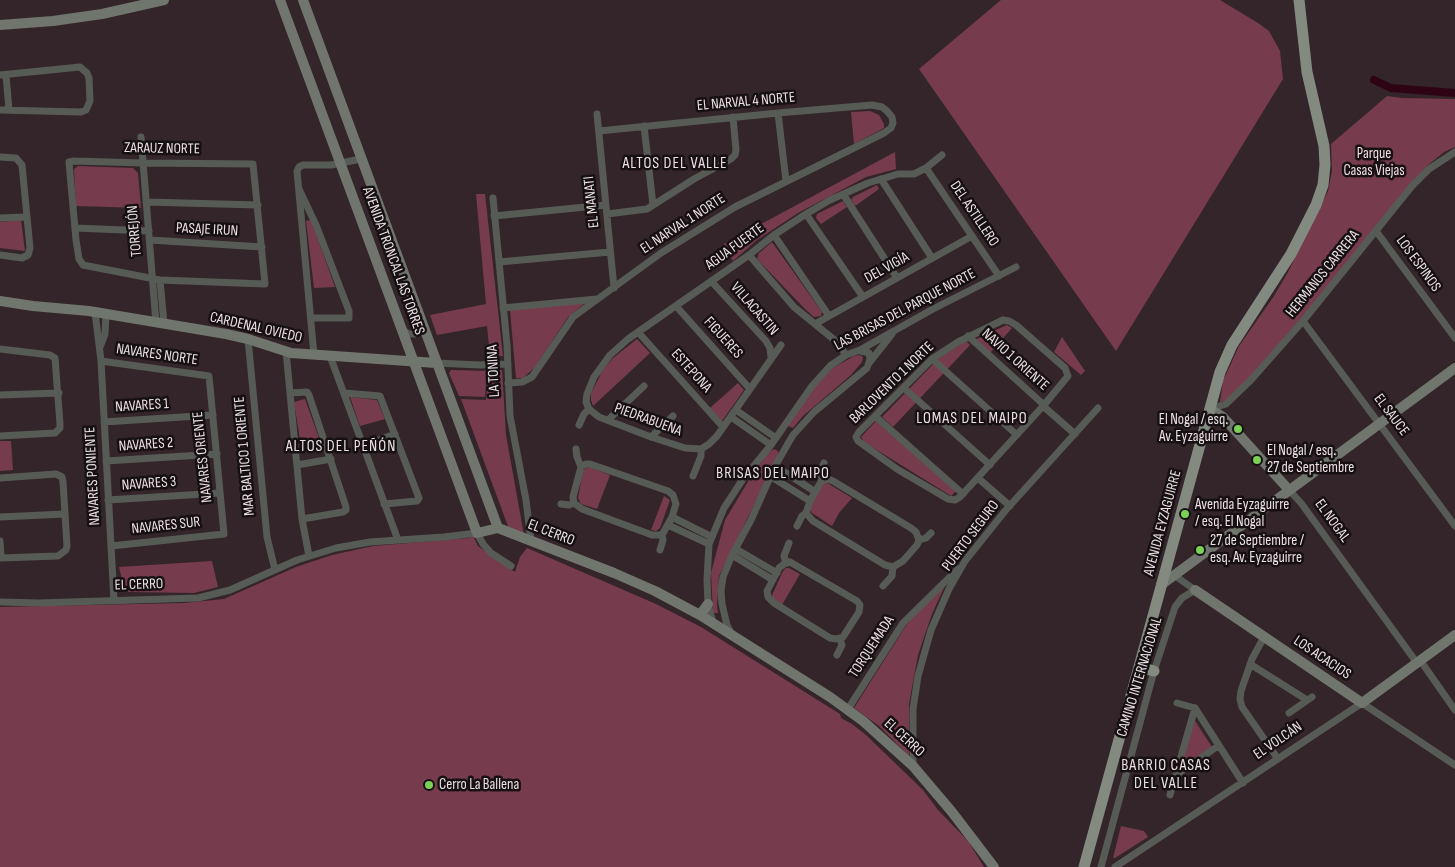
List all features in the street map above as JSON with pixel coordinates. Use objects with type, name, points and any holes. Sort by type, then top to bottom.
[{"type":"main road","name":"AVENIDA EYZAGUIRRE","points":[[1084,867],[1220,372],[1228,353],[1290,254],[1316,205],[1323,185],[1324,146],[1305,63],[1299,0]]},
{"type":"main road","points":[[1139,667],[1154,671]]},
{"type":"street","points":[[0,25],[102,14],[164,0]]},
{"type":"street","name":"AVENIDA TRONCAL LAS TORRES","points":[[280,0],[477,533]]},
{"type":"street","name":"AVENIDA TRONCAL LAS TORRES","points":[[303,0],[498,528]]},
{"type":"street","points":[[0,110],[75,112],[86,110],[89,106],[89,78],[84,69],[76,67],[3,75],[9,110]]},
{"type":"street","name":"EL NARVAL 4 NORTE","points":[[599,130],[778,112],[872,106],[882,107],[892,117]]},
{"type":"street","points":[[778,112],[786,180]]},
{"type":"street","name":"EL MANATI","points":[[597,114],[614,288]]},
{"type":"street","points":[[607,214],[641,211],[733,158],[736,150],[733,117]]},
{"type":"street","name":"EL NARVAL 1 NORTE","points":[[508,383],[522,382],[532,377],[574,317],[686,236],[786,180],[884,133],[891,128],[893,123],[892,117]]},
{"type":"street","points":[[644,126],[653,205]]},
{"type":"street","name":"TORREJÓN","points":[[141,137],[146,202],[160,323]]},
{"type":"street","name":"AGUA FUERTE","points":[[589,409],[586,402],[586,394],[598,370],[616,349],[638,332],[806,214],[842,194],[881,179],[898,174],[914,174],[926,168],[942,155]]},
{"type":"street","name":"HERMANOS CARRERA","points":[[1210,409],[1229,402],[1251,380],[1303,321],[1412,186],[1429,170],[1454,155]]},
{"type":"street","points":[[0,157],[14,157],[18,159],[22,166],[30,248],[28,255],[20,258],[0,255]]},
{"type":"street","points":[[314,355],[297,171],[301,165],[341,164],[361,159]]},
{"type":"street","name":"ZARAUZ NORTE","points":[[75,228],[69,162],[74,161],[253,164],[258,205]]},
{"type":"street","name":"DEL ASTILLERO","points":[[926,168],[999,276]]},
{"type":"street","points":[[881,179],[932,258]]},
{"type":"street","points":[[297,186],[316,225],[349,312],[349,318],[311,318]]},
{"type":"street","points":[[842,194],[897,278]]},
{"type":"street","name":"LA TONINA","points":[[492,198],[508,364],[511,424],[532,541]]},
{"type":"street","points":[[146,202],[258,205],[265,284],[156,278],[83,265],[78,259],[75,228],[149,231]]},
{"type":"street","points":[[494,216],[606,205]]},
{"type":"street","points":[[806,214],[863,297]]},
{"type":"street","points":[[0,218],[27,217]]},
{"type":"street","name":"LOS ESPINOS","points":[[1376,231],[1455,338]]},
{"type":"street","points":[[774,235],[829,316]]},
{"type":"street","name":"DEL VIGÍA","points":[[815,324],[972,236]]},
{"type":"street","name":"PASAJE IRUN","points":[[150,240],[262,247]]},
{"type":"street","points":[[499,262],[610,252]]},
{"type":"street","points":[[749,255],[794,306],[837,342],[846,354]]},
{"type":"street","name":"LAS BRISAS DEL PARQUE NORTE","points":[[713,624],[708,604],[707,580],[710,540],[724,508],[744,479],[774,442],[812,386],[830,366],[846,354],[860,350],[933,309],[1016,267]]},
{"type":"street","name":"VILLACASTIN","points":[[711,281],[766,341],[770,348],[771,357]]},
{"type":"street","points":[[503,308],[598,299]]},
{"type":"street","name":"CARDENAL OVIEDO","points":[[0,301],[101,313],[160,323],[248,339],[286,351],[314,355],[414,360],[436,363],[508,364]]},
{"type":"street","name":"FIGUERES","points":[[676,306],[750,389]]},
{"type":"street","name":"NAVARES PONIENTE","points":[[101,313],[99,350],[114,601]]},
{"type":"street","name":"NAVARES PONIENTE","points":[[99,350],[105,334],[101,313]]},
{"type":"street","name":"BARLOVENTO 1 NORTE","points":[[963,494],[954,500],[948,499],[861,445],[856,437],[932,359],[968,336],[1003,320],[1016,325],[1065,368],[1068,374],[1068,378],[1044,405]]},
{"type":"street","name":"EL SAUCE","points":[[1303,321],[1455,526]]},
{"type":"street","points":[[402,329],[408,334],[414,334],[420,331],[422,326]]},
{"type":"street","points":[[732,635],[727,625],[722,604],[720,591],[723,577],[775,466],[793,435],[802,424],[863,372],[895,330]]},
{"type":"street","name":"ESTEPONA","points":[[638,332],[723,427]]},
{"type":"street","name":"NAVIO 1 ORIENTE","points":[[968,336],[1075,434]]},
{"type":"street","name":"MAR BALTICO 1 ORIENTE","points":[[248,339],[266,537],[275,570]]},
{"type":"street","points":[[693,476],[702,448],[712,441],[731,417],[781,345]]},
{"type":"street","points":[[0,348],[54,357],[57,362],[60,424],[58,430],[53,433],[0,436]]},
{"type":"street","points":[[860,350],[869,353],[869,364]]},
{"type":"street","points":[[286,351],[302,519],[309,556]]},
{"type":"street","points":[[330,356],[398,540]]},
{"type":"street","points":[[932,359],[1017,435]]},
{"type":"street","name":"NAVARES NORTE","points":[[101,361],[209,376]]},
{"type":"street","points":[[1161,585],[1455,368]]},
{"type":"street","name":"NAVARES ORIENTE","points":[[209,376],[224,534]]},
{"type":"street","points":[[608,420],[644,386]]},
{"type":"street","points":[[904,388],[990,465]]},
{"type":"street","points":[[0,396],[58,393]]},
{"type":"street","points":[[290,394],[308,393],[331,458],[346,510],[302,519]]},
{"type":"street","points":[[344,393],[380,396],[419,500],[384,504]]},
{"type":"street","points":[[875,416],[963,494],[1044,405]]},
{"type":"street","name":"PUERTO SEGURO","points":[[913,766],[914,704],[924,652],[941,605],[965,561],[1010,506],[1098,408]]},
{"type":"street","points":[[579,425],[584,414],[589,409]]},
{"type":"street","name":"PIEDRABUENA","points":[[589,409],[594,414],[608,420],[685,448],[702,448]]},
{"type":"street","name":"EL NOGAL","points":[[1210,409],[1220,414],[1301,503],[1455,710]]},
{"type":"street","points":[[736,410],[774,442]]},
{"type":"street","name":"NAVARES 1","points":[[104,422],[213,415]]},
{"type":"street","points":[[651,436],[672,416]]},
{"type":"street","points":[[731,417],[774,442]]},
{"type":"street","points":[[363,446],[395,434]]},
{"type":"street","points":[[576,449],[581,467],[573,497],[574,503],[580,508],[652,535],[662,535]]},
{"type":"street","name":"NAVARES 2","points":[[106,461],[216,454]]},
{"type":"street","points":[[297,465],[331,458]]},
{"type":"street","points":[[822,480],[820,472],[824,463]]},
{"type":"street","points":[[581,467],[590,464],[668,491],[675,498],[676,504],[672,517],[662,535],[663,540],[660,550]]},
{"type":"street","points":[[775,466],[814,492]]},
{"type":"street","points":[[0,478],[56,474],[62,477],[67,546],[63,553],[58,556],[0,558],[0,541]]},
{"type":"street","points":[[770,476],[810,501]]},
{"type":"street","points":[[978,478],[1010,506]]},
{"type":"street","points":[[797,526],[802,516],[806,513],[814,492],[822,480],[828,479],[911,528],[916,532],[919,540]]},
{"type":"street","name":"NAVARES 3","points":[[108,500],[220,493]]},
{"type":"street","points":[[561,504],[568,505],[574,503]]},
{"type":"street","points":[[806,513],[813,521],[884,565],[893,567],[903,561],[919,540],[926,538],[931,533]]},
{"type":"street","points":[[0,518],[65,514]]},
{"type":"street","points":[[672,517],[710,540]]},
{"type":"street","points":[[668,525],[710,540]]},
{"type":"street","name":"EL CERRO","points":[[0,602],[47,603],[198,598],[230,590],[309,556],[353,544],[444,537],[498,528],[634,582],[700,615],[848,710],[913,766],[957,818],[994,867]]},
{"type":"street","points":[[477,533],[490,553],[511,566]]},
{"type":"street","name":"NAVARES SUR","points":[[111,546],[224,534]]},
{"type":"street","points":[[786,563],[784,556],[789,544]]},
{"type":"street","points":[[734,552],[777,572]]},
{"type":"street","points":[[734,552],[773,580]]},
{"type":"street","name":"TORQUEMADA","points":[[848,710],[903,623],[965,561]]},
{"type":"street","points":[[837,655],[842,645],[842,638],[859,612],[860,605],[855,599],[795,563],[786,563],[780,567],[767,595],[774,604],[830,638],[842,638]]},
{"type":"street","points":[[883,586],[892,576],[893,567]]},
{"type":"street","name":"LOS ACACIOS","points":[[1174,575],[1455,765]]},
{"type":"street","name":"CAMINO INTERNACIONAL","points":[[1101,867],[1154,671],[1175,607],[1185,595],[1195,590]]},
{"type":"street","points":[[700,615],[708,604]]},
{"type":"street","name":"EL VOLCÁN","points":[[1115,867],[1362,703],[1455,635]]},
{"type":"street","points":[[1264,637],[1250,664],[1240,695],[1241,703],[1278,759]]},
{"type":"street","points":[[1250,664],[1310,699],[1289,713]]},
{"type":"street","points":[[1177,703],[1195,708],[1243,783]]},
{"type":"street","points":[[1170,795],[1195,708]]},
{"type":"street","points":[[1175,776],[1218,746]]},
{"type":"green space","points":[[1001,0],[1220,0],[1269,31],[1280,51],[1283,79],[1116,351],[919,69]]},
{"type":"green space","name":"Parque Casas Viejas","points":[[1387,96],[1455,99],[1455,147],[1444,152],[1428,165],[1406,189],[1279,346],[1238,391],[1225,401],[1220,402],[1223,381],[1239,346],[1274,296],[1288,272],[1328,191],[1332,171],[1331,144]]},
{"type":"green space","points":[[870,111],[879,115],[884,128],[854,144],[851,112]]},
{"type":"green space","points":[[895,152],[896,169],[866,177],[798,213],[757,240],[733,261],[724,244]]},
{"type":"green space","points":[[78,166],[133,168],[138,173],[141,208],[76,206],[74,169]]},
{"type":"green space","points":[[877,185],[879,189],[855,206],[851,200],[853,197]]},
{"type":"green space","points":[[476,194],[485,194],[503,356],[490,356],[487,326],[437,335],[430,315],[486,304]]},
{"type":"green space","points":[[843,201],[847,207],[821,224],[816,218],[817,214]]},
{"type":"green space","points":[[21,220],[25,251],[0,248],[0,222]]},
{"type":"green space","points":[[311,220],[335,287],[314,288],[306,221]]},
{"type":"green space","points":[[772,242],[822,312],[821,316],[814,317],[806,310],[757,259],[759,253]]},
{"type":"green space","points":[[585,303],[568,317],[535,367],[523,378],[516,378],[510,310]]},
{"type":"green space","points":[[1007,325],[1012,328],[990,353],[974,340]]},
{"type":"green space","points":[[1062,337],[1085,371],[1081,375],[1054,352]]},
{"type":"green space","points":[[637,339],[650,353],[593,406],[591,393],[603,370],[613,358]]},
{"type":"green space","points":[[966,341],[970,345],[893,427],[882,417],[938,359]]},
{"type":"green space","points":[[860,355],[863,357],[862,362],[851,375],[803,416],[793,428],[788,426],[815,386],[833,368],[854,356]]},
{"type":"green space","points":[[451,370],[487,371],[485,397],[459,396],[449,373]]},
{"type":"green space","points":[[489,370],[502,370],[506,435],[524,535],[509,529],[461,399],[486,400]]},
{"type":"green space","points":[[738,383],[744,390],[722,421],[710,408]]},
{"type":"green space","points":[[350,397],[377,400],[385,419],[360,426]]},
{"type":"green space","points":[[305,399],[319,438],[300,440],[294,402]]},
{"type":"green space","points":[[876,421],[956,491],[951,496],[864,442],[861,437]]},
{"type":"green space","points":[[0,441],[11,441],[13,470],[0,471]]},
{"type":"green space","points":[[774,449],[779,454],[719,576],[718,613],[713,613],[711,573],[725,520],[752,475],[769,452]]},
{"type":"green space","points":[[589,467],[610,475],[597,509],[581,504],[578,498],[583,470]]},
{"type":"green space","points":[[824,481],[852,498],[839,513],[832,526],[810,510],[820,485]]},
{"type":"green space","points":[[664,496],[670,500],[660,528],[656,531],[651,530]]},
{"type":"green space","points":[[473,536],[478,546],[515,572],[520,557],[527,548],[656,604],[701,627],[840,714],[841,718],[866,735],[923,790],[938,810],[968,841],[984,867],[0,867],[0,607],[184,603],[224,599],[296,567],[332,555],[373,546],[469,538]]},
{"type":"green space","points":[[212,561],[218,587],[194,593],[128,592],[124,587],[119,567]]},
{"type":"green space","points":[[786,568],[800,574],[782,605],[772,595]]},
{"type":"green space","points":[[949,577],[932,614],[918,655],[909,704],[909,756],[879,726],[854,708],[907,624]]},
{"type":"green space","points":[[1194,719],[1212,747],[1180,770]]},
{"type":"green space","points":[[1121,826],[1144,831],[1148,837],[1113,858]]},
{"type":"waterway","points":[[1374,80],[1391,88],[1455,93]]},
{"type":"place","name":"El Nogal / esq. Av. Eyzaguirre","points":[[1238,429]]},
{"type":"place","name":"El Nogal / esq. 27 de Septiembre","points":[[1257,460]]},
{"type":"place","name":"Avenida Eyzaguirre / esq. El Nogal","points":[[1185,514]]},
{"type":"place","name":"27 de Septiembre / esq. Av. Eyzaguirre","points":[[1200,550]]},
{"type":"place","name":"Cerro La Ballena","points":[[429,785]]},
{"type":"district","name":"ALTOS DEL VALLE","points":[[675,164]]},
{"type":"district","name":"LOMAS DEL MAIPO","points":[[972,419]]},
{"type":"district","name":"ALTOS DEL PEÑÓN","points":[[341,447]]},
{"type":"district","name":"BRISAS DEL MAIPO","points":[[773,474]]},
{"type":"district","name":"BARRIO CASAS DEL VALLE","points":[[1166,775]]}]
